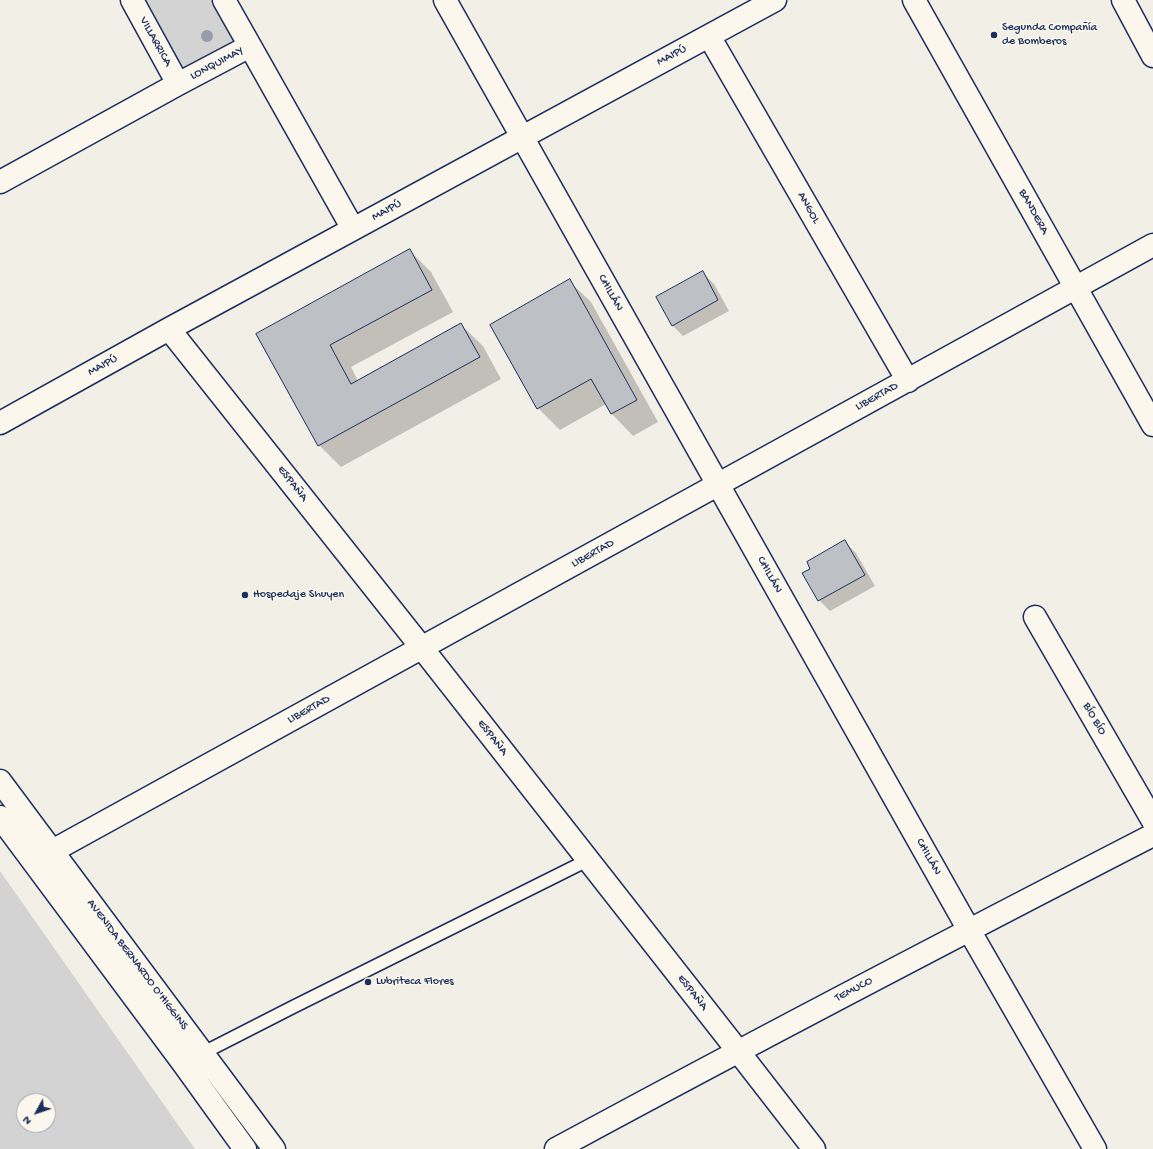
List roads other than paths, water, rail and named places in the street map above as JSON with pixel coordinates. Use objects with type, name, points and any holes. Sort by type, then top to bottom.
[{"type":"street","name":"VILLARRICA","points":[[132,0],[178,84]]},
{"type":"street","points":[[224,0],[250,46]]},
{"type":"street","name":"CHILLÁN","points":[[445,0],[969,930],[1095,1149]]},
{"type":"street","name":"MAIPÚ","points":[[0,422],[775,0]]},
{"type":"street","name":"BANDERA","points":[[914,0],[1153,425]]},
{"type":"street","points":[[1123,0],[1153,56]]},
{"type":"street","name":"ANGOL","points":[[709,36],[908,381]]},
{"type":"street","name":"LONQUIMAY","points":[[0,182],[250,46],[353,229]]},
{"type":"street","name":"LIBERTAD","points":[[33,862],[1153,245]]},
{"type":"street","name":"ESPAÑA","points":[[169,329],[422,648],[814,1149]]},
{"type":"street","name":"BÍO BÍO","points":[[1035,617],[1153,821]]},
{"type":"street","name":"AVENIDA BERNARDO O'HIGGINS","points":[[0,781],[274,1149]]},
{"type":"street","name":"AVENIDA BERNARDO O'HIGGINS","points":[[0,817],[245,1149]]},
{"type":"street","name":"TEMUCO","points":[[556,1149],[738,1051],[1153,835]]},
{"type":"lane","points":[[183,1063],[588,860]]},
{"type":"place","name":"Segunda Compañía de Bomberos","points":[[994,35]]},
{"type":"place","name":"Hospedaje Shuyen","points":[[245,595]]},
{"type":"place","name":"Lubriteca Flores","points":[[368,982]]}]
